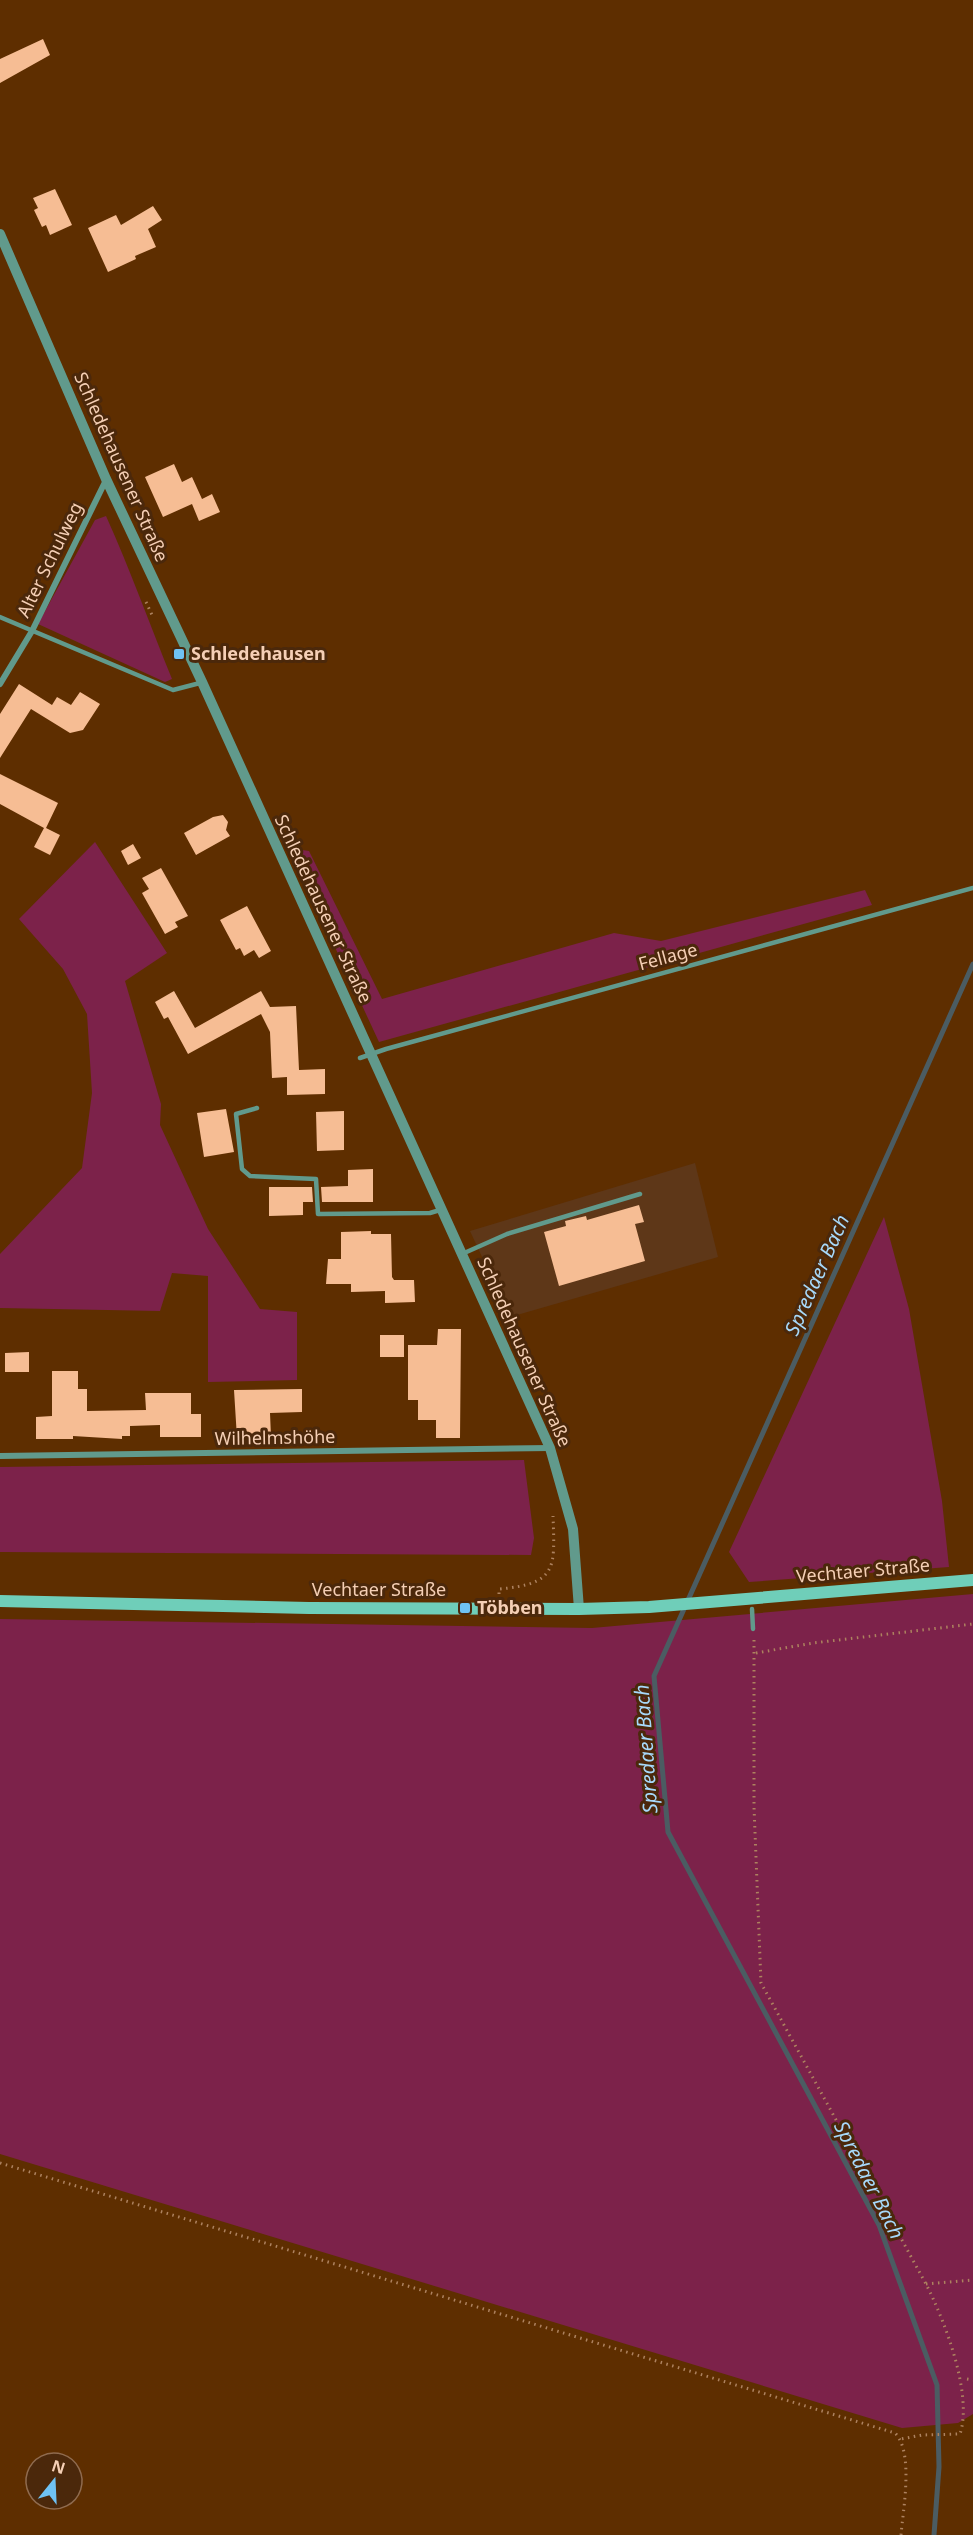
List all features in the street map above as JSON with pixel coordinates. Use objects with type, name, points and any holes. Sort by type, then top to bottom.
[{"type":"main road","name":"Vechtaer Straße","points":[[0,1601],[309,1608],[649,1607],[973,1580]]},
{"type":"street","name":"Schledehausener Straße","points":[[0,234],[106,479],[202,682],[550,1448],[573,1529],[579,1608]]},
{"type":"street","name":"Alter Schulweg","points":[[0,684],[32,631],[106,479]]},
{"type":"street","name":"Wilhelmshöhe","points":[[0,1456],[550,1448]]},
{"type":"lane","points":[[0,617],[173,690],[202,682]]},
{"type":"lane","name":"Fellage","points":[[360,1058],[973,888]]},
{"type":"lane","points":[[257,1108],[236,1114],[242,1169],[250,1176],[316,1179],[318,1214],[430,1213],[443,1209]]},
{"type":"lane","points":[[462,1254],[507,1234],[640,1194]]},
{"type":"lane","points":[[752,1609],[753,1629]]},
{"type":"path","points":[[499,1589],[527,1587],[544,1579],[550,1569],[554,1542],[553,1514]]},
{"type":"path","points":[[756,1653],[813,1643],[973,1624]]},
{"type":"path","points":[[753,1629],[756,1653],[754,1807],[761,1983],[926,2284],[950,2333],[968,2388]]},
{"type":"path","points":[[0,2163],[895,2433],[901,2439],[906,2461],[901,2535]]},
{"type":"path","points":[[926,2284],[973,2280]]},
{"type":"path","points":[[966,2379],[973,2380]]},
{"type":"path","points":[[901,2439],[922,2435],[960,2434],[968,2423],[969,2414]]},
{"type":"shaded area","points":[[106,516],[172,679],[165,682],[38,624],[95,520]]},
{"type":"shaded area","points":[[95,842],[167,953],[125,981],[161,1104],[160,1125],[208,1229],[260,1309],[297,1312],[297,1380],[208,1382],[208,1276],[172,1273],[160,1311],[0,1308],[0,1254],[82,1168],[92,1093],[87,1014],[63,969],[19,919]]},
{"type":"shaded area","points":[[289,848],[309,851],[382,999],[614,933],[661,941],[865,890],[872,905],[379,1042]]},
{"type":"shaded area","points":[[695,1163],[718,1257],[510,1317],[470,1231]]},
{"type":"shaded area","points":[[884,1217],[909,1309],[942,1501],[949,1567],[749,1582],[729,1552]]},
{"type":"shaded area","points":[[524,1460],[534,1538],[531,1555],[0,1552],[0,1467]]},
{"type":"shaded area","points":[[973,1594],[973,2414],[958,2423],[902,2428],[0,2154],[0,1619],[592,1628]]},
{"type":"building","points":[[43,39],[50,55],[0,83],[0,59]]},
{"type":"building","points":[[55,189],[72,225],[50,235],[46,225],[42,227],[34,210],[38,208],[33,198]]},
{"type":"building","points":[[153,206],[162,220],[148,229],[156,247],[108,272],[88,228],[116,215],[121,225]]},
{"type":"building","points":[[174,464],[182,482],[192,477],[202,499],[212,494],[220,512],[199,521],[192,504],[163,517],[145,477]]},
{"type":"building","points":[[19,684],[52,705],[57,697],[71,705],[80,692],[100,704],[83,730],[70,733],[31,709],[0,758],[0,714]]},
{"type":"building","points":[[0,774],[58,803],[46,828],[60,835],[50,855],[34,847],[44,828],[0,804]]},
{"type":"building","points":[[223,815],[228,822],[226,830],[230,836],[196,855],[184,833],[213,817]]},
{"type":"building","points":[[133,844],[141,858],[128,865],[121,851]]},
{"type":"building","points":[[161,868],[188,916],[175,922],[178,927],[165,934],[142,893],[149,889],[142,878]]},
{"type":"building","points":[[247,906],[271,951],[259,958],[254,950],[244,956],[240,948],[236,950],[220,920]]},
{"type":"building","points":[[174,991],[195,1028],[261,991],[270,1007],[296,1006],[299,1070],[325,1069],[325,1094],[287,1095],[287,1077],[272,1078],[270,1032],[261,1014],[188,1054],[168,1017],[164,1019],[155,1002]]},
{"type":"building","points":[[226,1109],[234,1152],[204,1157],[197,1113]]},
{"type":"building","points":[[344,1111],[344,1150],[317,1151],[316,1112]]},
{"type":"building","points":[[373,1169],[373,1202],[322,1202],[321,1187],[348,1186],[348,1170]]},
{"type":"building","points":[[269,1187],[312,1187],[313,1202],[303,1202],[303,1215],[269,1216]]},
{"type":"building","points":[[639,1205],[644,1222],[635,1224],[645,1261],[559,1286],[544,1232],[566,1226],[565,1221],[586,1216],[587,1220]]},
{"type":"building","points":[[371,1231],[371,1234],[391,1234],[392,1277],[394,1280],[414,1280],[415,1302],[385,1303],[385,1291],[351,1292],[351,1284],[326,1284],[328,1259],[341,1259],[341,1232]]},
{"type":"building","points":[[438,1329],[461,1329],[460,1438],[436,1438],[436,1420],[418,1420],[418,1400],[408,1400],[408,1345],[437,1345]]},
{"type":"building","points":[[380,1335],[404,1335],[404,1357],[380,1357]]},
{"type":"building","points":[[29,1352],[29,1372],[5,1372],[5,1353]]},
{"type":"building","points":[[52,1371],[78,1371],[78,1389],[87,1389],[87,1411],[146,1410],[145,1393],[191,1393],[191,1414],[201,1414],[201,1437],[160,1437],[160,1425],[130,1426],[130,1436],[122,1436],[122,1439],[73,1436],[73,1439],[36,1439],[36,1417],[52,1416]]},
{"type":"building","points":[[302,1389],[302,1412],[270,1413],[271,1437],[237,1438],[234,1390]]},
{"type":"waterway","name":"Spredaer Bach","points":[[934,2535],[939,2467],[937,2385],[879,2225],[668,1832],[654,1676],[973,964]]},
{"type":"place","name":"Schledehausen","points":[[179,654]]},
{"type":"place","name":"Többen","points":[[465,1608]]}]
